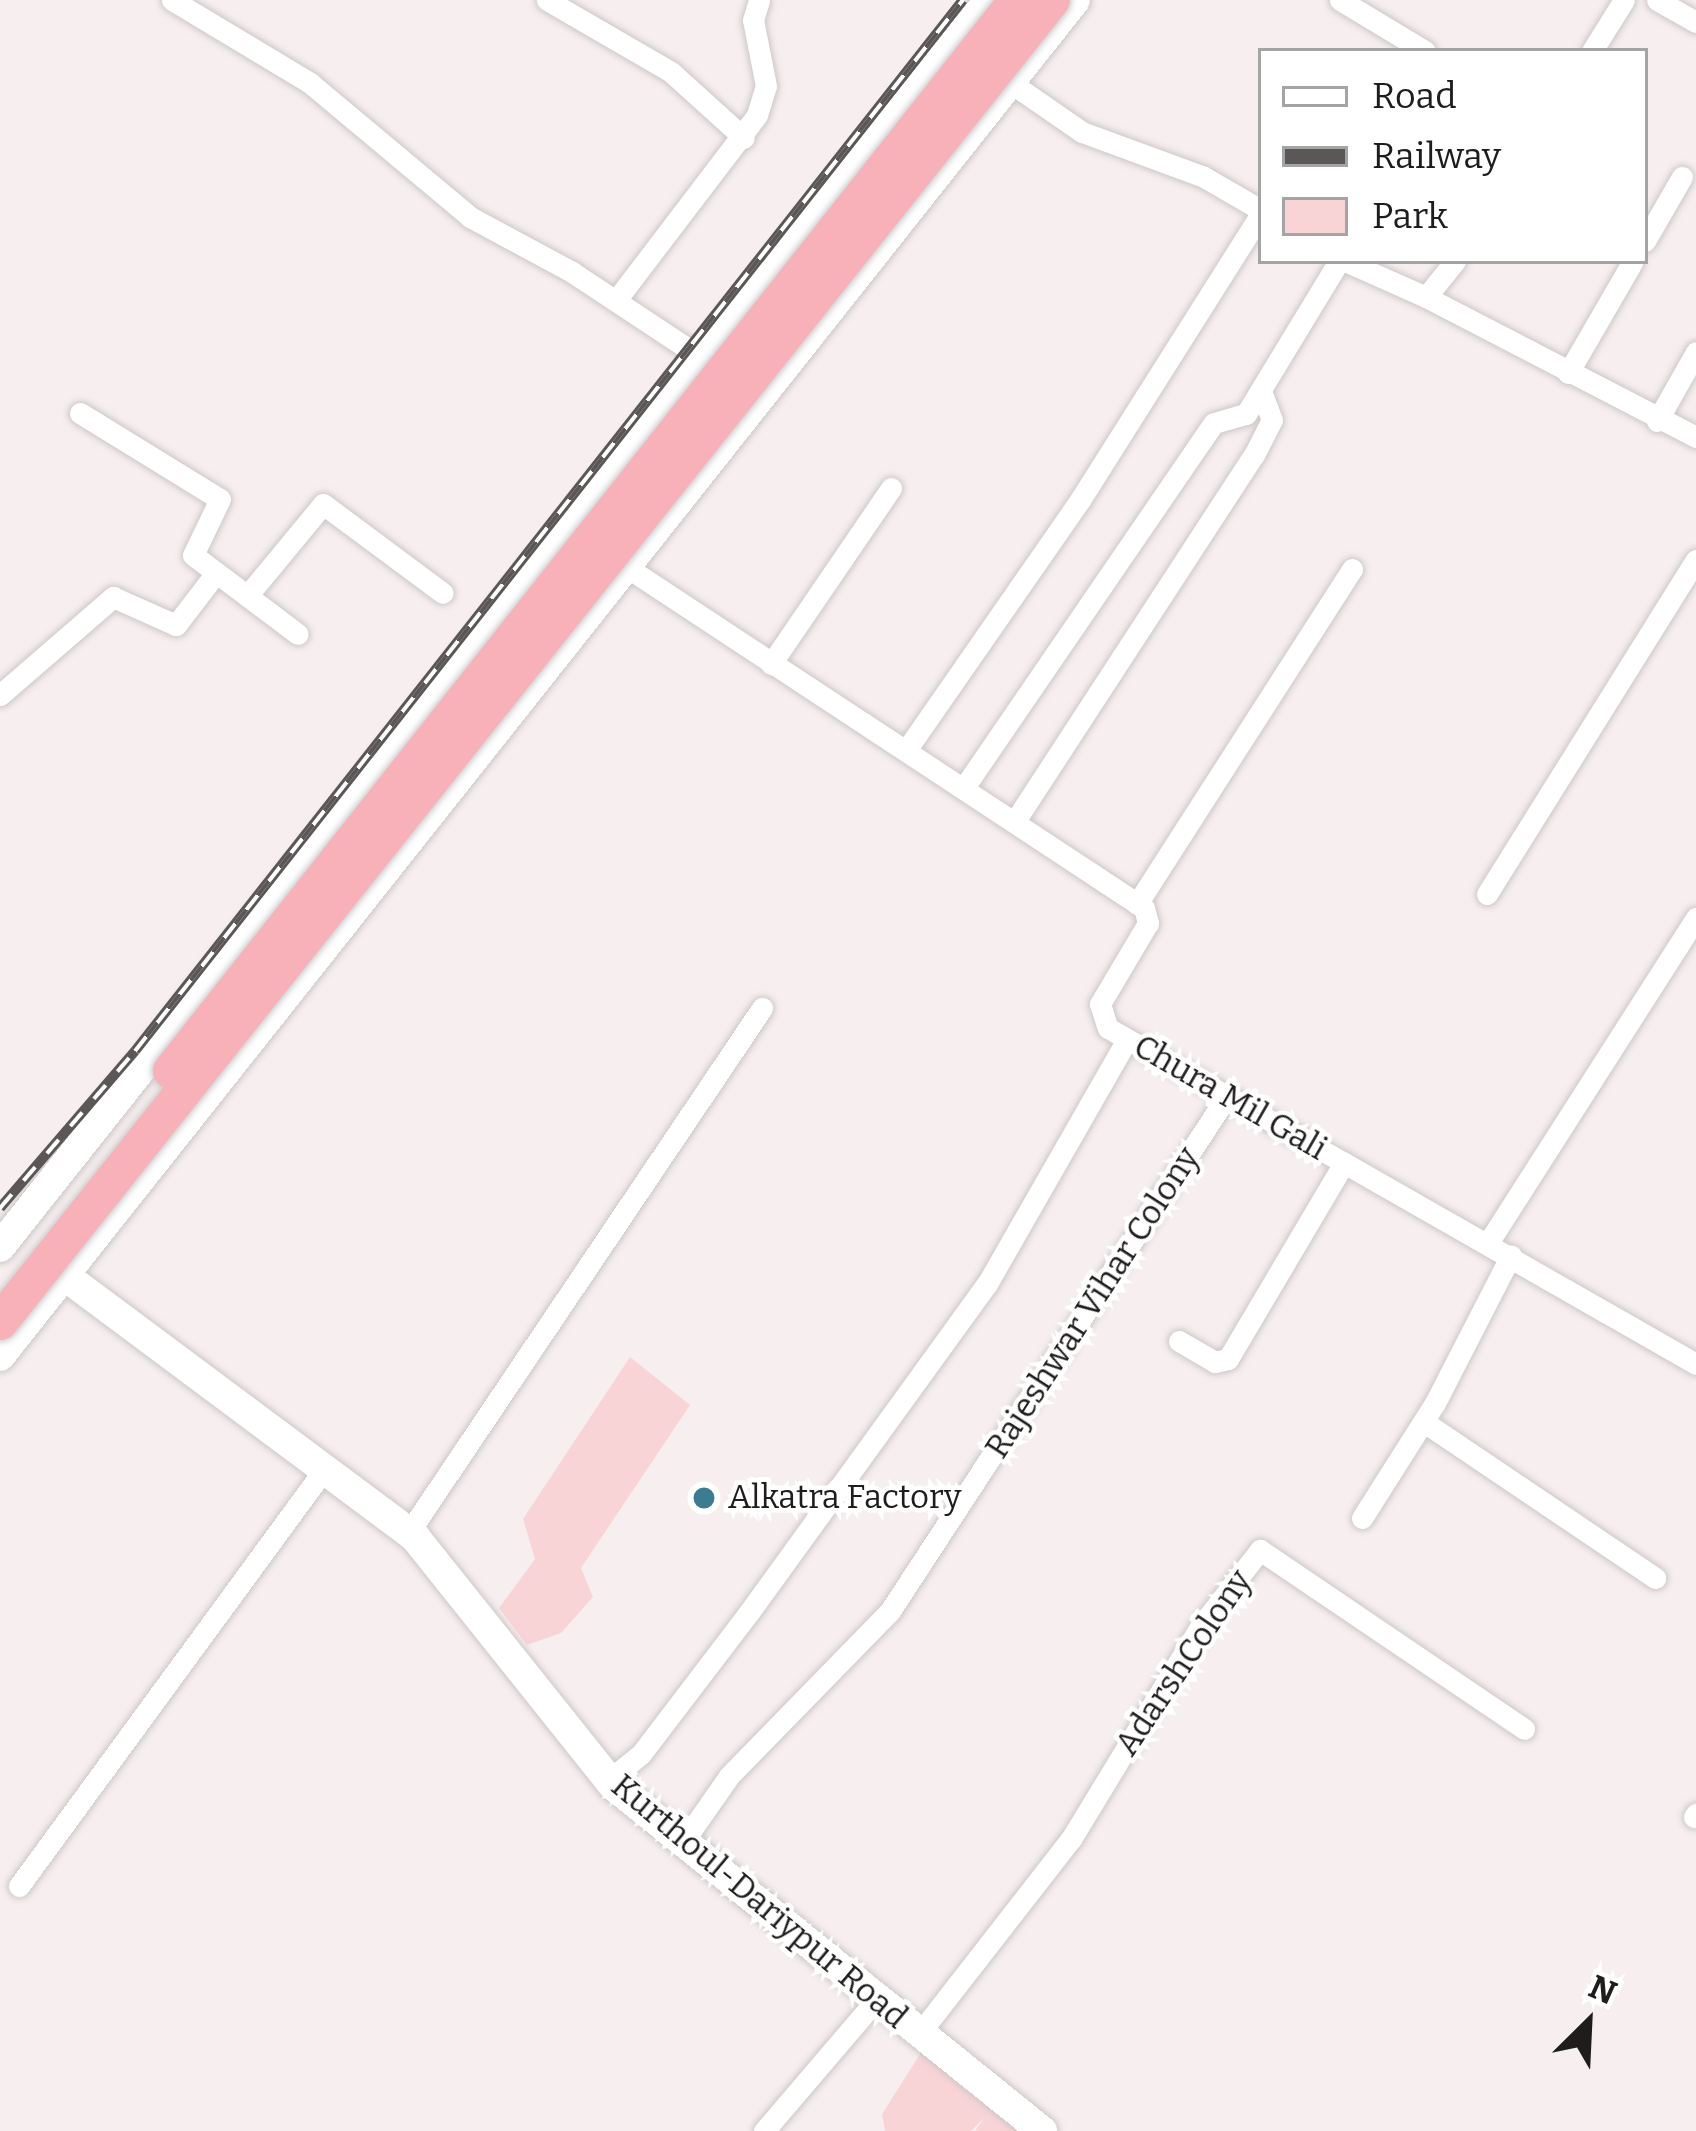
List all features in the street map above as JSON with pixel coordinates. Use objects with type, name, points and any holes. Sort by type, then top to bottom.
[{"type":"highway","points":[[0,1285],[1017,0]]},
{"type":"highway","points":[[0,1322],[1052,0]]},
{"type":"street","points":[[172,0],[310,83],[470,217],[617,299],[705,360]]},
{"type":"street","points":[[547,0],[671,72],[743,138]]},
{"type":"street","points":[[617,299],[743,138],[766,86],[754,29],[759,0]]},
{"type":"street","points":[[0,1247],[989,0]]},
{"type":"street","points":[[0,1356],[1075,0]]},
{"type":"street","points":[[1340,0],[1420,48]]},
{"type":"street","points":[[1594,48],[1624,0]]},
{"type":"street","points":[[1657,0],[1696,22]]},
{"type":"street","points":[[1011,83],[1082,132],[1204,176],[1258,210]]},
{"type":"street","points":[[890,125],[945,169]]},
{"type":"street","points":[[1648,236],[1682,177]]},
{"type":"street","points":[[907,749],[1079,500],[1258,217]]},
{"type":"street","points":[[965,786],[1219,417],[1246,414],[1340,264]]},
{"type":"street","points":[[1349,264],[1426,297],[1657,421],[1696,437]]},
{"type":"street","points":[[1426,297],[1453,264]]},
{"type":"street","points":[[1568,373],[1631,264]]},
{"type":"street","points":[[1657,421],[1696,352]]},
{"type":"street","points":[[1016,821],[1254,455],[1272,420],[1261,392]]},
{"type":"street","points":[[80,413],[220,499],[193,553],[298,634]]},
{"type":"street","points":[[771,664],[891,488]]},
{"type":"street","points":[[247,596],[323,504],[443,593]]},
{"type":"street","points":[[1487,894],[1696,560]]},
{"type":"street","points":[[628,568],[965,786],[1137,904],[1352,569]]},
{"type":"street","points":[[0,695],[113,597],[176,625],[216,573]]},
{"type":"street","points":[[535,576],[587,620]]},
{"type":"street","name":"Chura Mil Gali","points":[[1137,904],[1148,923],[1098,1011],[1127,1040],[1696,1364]]},
{"type":"street","points":[[1489,1243],[1696,918]]},
{"type":"street","points":[[410,1532],[762,1008]]},
{"type":"street","points":[[609,1780],[640,1754],[750,1611],[987,1284],[1127,1040]]},
{"type":"street","name":"Rajeshwar Vihar Colony","points":[[683,1842],[729,1777],[890,1610],[1227,1096]]},
{"type":"street","points":[[1179,1340],[1214,1362],[1228,1359],[1343,1163]]},
{"type":"street","points":[[1362,1518],[1424,1422],[1510,1255]]},
{"type":"street","name":"Kurthoul-Dariypur Road","points":[[64,1276],[410,1532],[609,1780],[874,2002],[1003,2092],[1042,2131]]},
{"type":"street","points":[[1424,1422],[1655,1578]]},
{"type":"street","points":[[19,1886],[323,1471]]},
{"type":"street","name":"AdarshColony","points":[[919,2034],[1071,1839],[1200,1627],[1260,1550],[1524,1730]]},
{"type":"street","points":[[764,2131],[874,2002]]},
{"type":"green space","points":[[630,1357],[690,1405],[581,1568],[593,1597],[561,1633],[527,1645],[499,1608],[535,1559],[523,1519]]},
{"type":"green space","points":[[922,2051],[1030,2131],[975,2131],[984,2118],[971,2131],[885,2131],[882,2114]]},
{"type":"railway","points":[[0,1208],[135,1051],[963,0]]},
{"type":"place","name":"Alkatra Factory","points":[[704,1498]]}]
